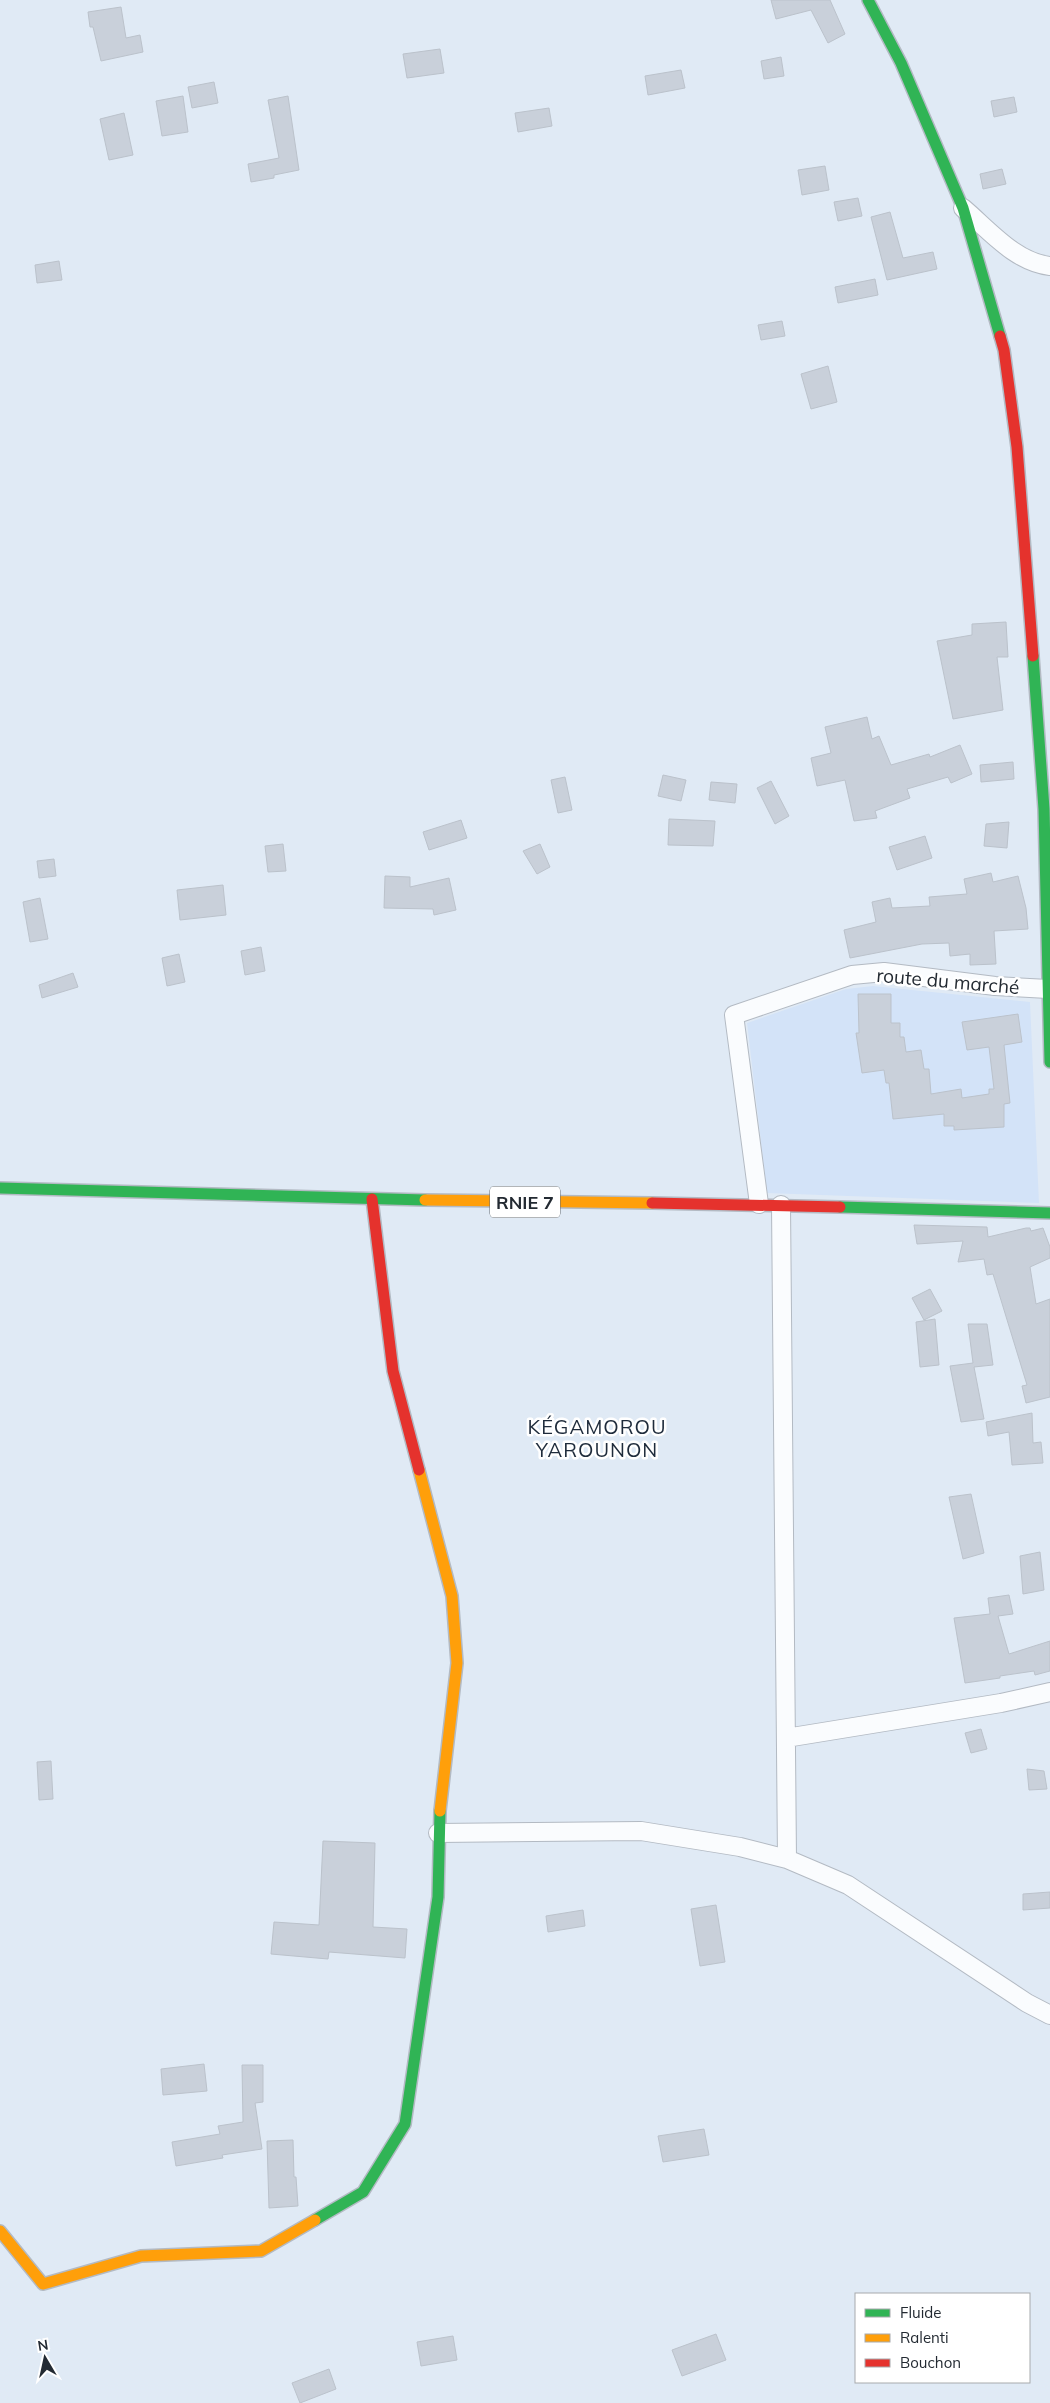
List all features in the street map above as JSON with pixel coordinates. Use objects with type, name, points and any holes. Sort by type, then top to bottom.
[{"type":"street","points":[[868,0],[901,63],[963,208],[1004,350],[1017,447],[1047,809],[1050,1062]]},
{"type":"street","points":[[963,208],[1015,253],[1037,264],[1050,266]]},
{"type":"street","name":"route du marché","points":[[759,1204],[734,1016],[852,975],[884,972],[995,986],[1049,998]]},
{"type":"street","name":"RNIE 7","points":[[0,1188],[372,1199],[759,1204],[1050,1213]]},
{"type":"street","points":[[0,2231],[43,2284],[141,2256],[261,2251],[363,2192],[405,2124],[438,1897],[438,1833],[457,1663],[452,1596],[393,1371],[372,1199]]},
{"type":"street","points":[[781,1205],[787,1859]]},
{"type":"street","points":[[786,1738],[1050,1692]]},
{"type":"street","points":[[438,1833],[641,1831],[740,1847],[787,1859],[848,1885],[1027,2002],[1050,2014]]},
{"type":"shaded area","points":[[873,986],[1030,1002],[1039,1203],[767,1193],[747,1023],[846,989]]},
{"type":"building","points":[[771,0],[830,0],[845,34],[828,43],[811,10],[776,19]]},
{"type":"building","points":[[121,7],[126,38],[140,35],[143,52],[101,61],[93,27],[90,27],[88,12]]},
{"type":"building","points":[[440,49],[444,73],[407,78],[403,54]]},
{"type":"building","points":[[781,57],[784,76],[764,79],[761,61]]},
{"type":"building","points":[[681,70],[685,88],[648,95],[645,76]]},
{"type":"building","points":[[214,82],[218,103],[192,108],[188,87]]},
{"type":"building","points":[[183,96],[188,132],[162,136],[156,101]]},
{"type":"building","points":[[288,96],[299,170],[274,175],[274,178],[251,182],[248,164],[279,158],[268,100]]},
{"type":"building","points":[[1014,97],[1017,112],[994,117],[991,101]]},
{"type":"building","points":[[549,108],[552,126],[518,132],[515,113]]},
{"type":"building","points":[[124,113],[133,155],[109,160],[100,119]]},
{"type":"building","points":[[825,166],[829,190],[802,195],[798,170]]},
{"type":"building","points":[[1002,169],[1006,184],[983,189],[980,174]]},
{"type":"building","points":[[858,198],[862,216],[838,221],[834,202]]},
{"type":"building","points":[[890,212],[903,258],[933,252],[937,269],[887,280],[871,217]]},
{"type":"building","points":[[59,261],[62,280],[37,283],[35,265]]},
{"type":"building","points":[[875,279],[878,295],[838,303],[835,287]]},
{"type":"building","points":[[782,321],[785,336],[761,340],[758,325]]},
{"type":"building","points":[[828,366],[837,402],[811,409],[801,374]]},
{"type":"building","points":[[1006,622],[1008,657],[997,657],[1003,710],[953,719],[937,641],[972,635],[972,624]]},
{"type":"building","points":[[867,717],[872,739],[879,736],[891,765],[929,754],[930,757],[960,745],[972,774],[951,783],[948,777],[907,789],[910,798],[875,811],[877,818],[854,821],[845,780],[817,786],[811,758],[831,753],[825,727]]},
{"type":"building","points":[[1013,762],[1014,779],[981,782],[980,765]]},
{"type":"building","points":[[663,775],[686,780],[681,801],[658,796]]},
{"type":"building","points":[[565,777],[572,810],[558,813],[551,780]]},
{"type":"building","points":[[771,781],[789,816],[775,824],[757,788]]},
{"type":"building","points":[[711,782],[737,784],[735,803],[709,800]]},
{"type":"building","points":[[669,819],[715,821],[713,846],[668,845]]},
{"type":"building","points":[[461,820],[467,838],[429,850],[423,832]]},
{"type":"building","points":[[1009,822],[1007,848],[984,846],[986,824]]},
{"type":"building","points":[[925,836],[932,858],[897,870],[889,847]]},
{"type":"building","points":[[283,844],[286,871],[268,872],[265,846]]},
{"type":"building","points":[[540,844],[550,867],[537,874],[523,851]]},
{"type":"building","points":[[54,859],[56,876],[39,878],[37,861]]},
{"type":"building","points":[[991,873],[993,882],[1018,876],[1026,908],[1028,929],[994,931],[996,964],[970,965],[970,954],[950,956],[949,943],[922,944],[850,958],[844,930],[876,922],[872,902],[890,898],[892,908],[930,906],[929,897],[967,894],[964,879]]},
{"type":"building","points":[[385,876],[410,877],[410,887],[449,878],[456,910],[434,915],[433,909],[384,908]]},
{"type":"building","points":[[223,885],[226,915],[180,920],[177,890]]},
{"type":"building","points":[[40,898],[48,939],[30,942],[23,902]]},
{"type":"building","points":[[261,947],[265,971],[245,975],[241,951]]},
{"type":"building","points":[[179,954],[185,982],[167,986],[162,958]]},
{"type":"building","points":[[73,973],[78,987],[42,998],[39,985]]},
{"type":"building","points":[[858,994],[891,994],[891,1023],[900,1023],[900,1037],[904,1037],[906,1052],[921,1050],[924,1069],[929,1069],[931,1094],[961,1089],[962,1098],[989,1094],[989,1089],[994,1089],[989,1047],[967,1050],[962,1022],[1018,1014],[1022,1042],[1004,1045],[1010,1103],[1004,1104],[1004,1127],[954,1130],[954,1126],[944,1126],[944,1114],[893,1119],[889,1083],[886,1083],[884,1070],[862,1073],[856,1033],[859,1033]]},
{"type":"building","points":[[914,1225],[987,1227],[988,1237],[1026,1228],[1030,1228],[1031,1231],[1043,1228],[1050,1247],[1050,1258],[1030,1267],[1036,1304],[1050,1299],[1050,1397],[1026,1403],[1022,1386],[1027,1385],[993,1274],[987,1275],[984,1259],[958,1262],[963,1241],[917,1244]]},
{"type":"building","points":[[930,1289],[942,1311],[924,1320],[912,1298]]},
{"type":"building","points":[[935,1319],[939,1365],[920,1367],[916,1322]]},
{"type":"building","points":[[968,1324],[987,1324],[993,1365],[974,1367],[984,1419],[961,1422],[950,1366],[973,1363]]},
{"type":"building","points":[[1032,1413],[1033,1443],[1041,1442],[1043,1463],[1012,1465],[1009,1432],[988,1436],[986,1422]]},
{"type":"building","points":[[971,1494],[984,1553],[963,1559],[949,1497]]},
{"type":"building","points":[[1040,1552],[1044,1590],[1023,1594],[1020,1556]]},
{"type":"building","points":[[1009,1595],[1013,1614],[998,1616],[1009,1654],[1050,1641],[1050,1671],[1035,1675],[1034,1671],[965,1683],[954,1618],[990,1614],[988,1598]]},
{"type":"building","points":[[981,1729],[987,1749],[971,1753],[965,1733]]},
{"type":"building","points":[[51,1761],[53,1799],[39,1800],[37,1762]]},
{"type":"building","points":[[1027,1769],[1044,1771],[1047,1789],[1029,1790]]},
{"type":"building","points":[[323,1841],[375,1843],[373,1927],[407,1929],[405,1958],[329,1952],[328,1959],[271,1954],[274,1922],[319,1925]]},
{"type":"building","points":[[1050,1892],[1050,1908],[1023,1910],[1023,1894]]},
{"type":"building","points":[[716,1905],[725,1962],[700,1966],[691,1909]]},
{"type":"building","points":[[583,1910],[585,1926],[548,1932],[546,1916]]},
{"type":"building","points":[[204,2064],[207,2091],[163,2095],[161,2069]]},
{"type":"building","points":[[242,2065],[263,2065],[263,2102],[255,2103],[262,2149],[222,2155],[223,2158],[176,2166],[172,2142],[220,2134],[218,2126],[243,2122]]},
{"type":"building","points":[[704,2129],[709,2155],[663,2162],[658,2136]]},
{"type":"building","points":[[293,2140],[294,2177],[296,2177],[298,2206],[269,2208],[267,2141]]},
{"type":"building","points":[[716,2334],[726,2360],[682,2376],[672,2350]]},
{"type":"building","points":[[453,2336],[457,2360],[421,2366],[417,2342]]},
{"type":"building","points":[[329,2369],[336,2389],[300,2403],[292,2383]]},
{"type":"traffic: fast","points":[[868,0],[901,63],[963,208],[1000,336]]},
{"type":"traffic: fast","points":[[1033,656],[1044,809],[1050,1062]]},
{"type":"traffic: fast","points":[[0,1188],[425,1200]]},
{"type":"traffic: fast","points":[[840,1207],[1050,1213]]},
{"type":"traffic: fast","points":[[315,2220],[363,2192],[405,2124],[438,1897],[440,1811]]},
{"type":"traffic: slow","points":[[425,1200],[652,1203]]},
{"type":"traffic: slow","points":[[419,1470],[452,1596],[457,1663],[440,1811]]},
{"type":"traffic: slow","points":[[0,2231],[43,2284],[141,2256],[261,2251],[315,2220]]},
{"type":"traffic: jam","points":[[1000,336],[1004,350],[1017,447],[1033,656]]},
{"type":"traffic: jam","points":[[372,1199],[393,1371],[419,1470]]},
{"type":"traffic: jam","points":[[652,1203],[840,1207]]},
{"type":"district","name":"KÉGAMOROU YAROUNON","points":[[597,1438]]}]
